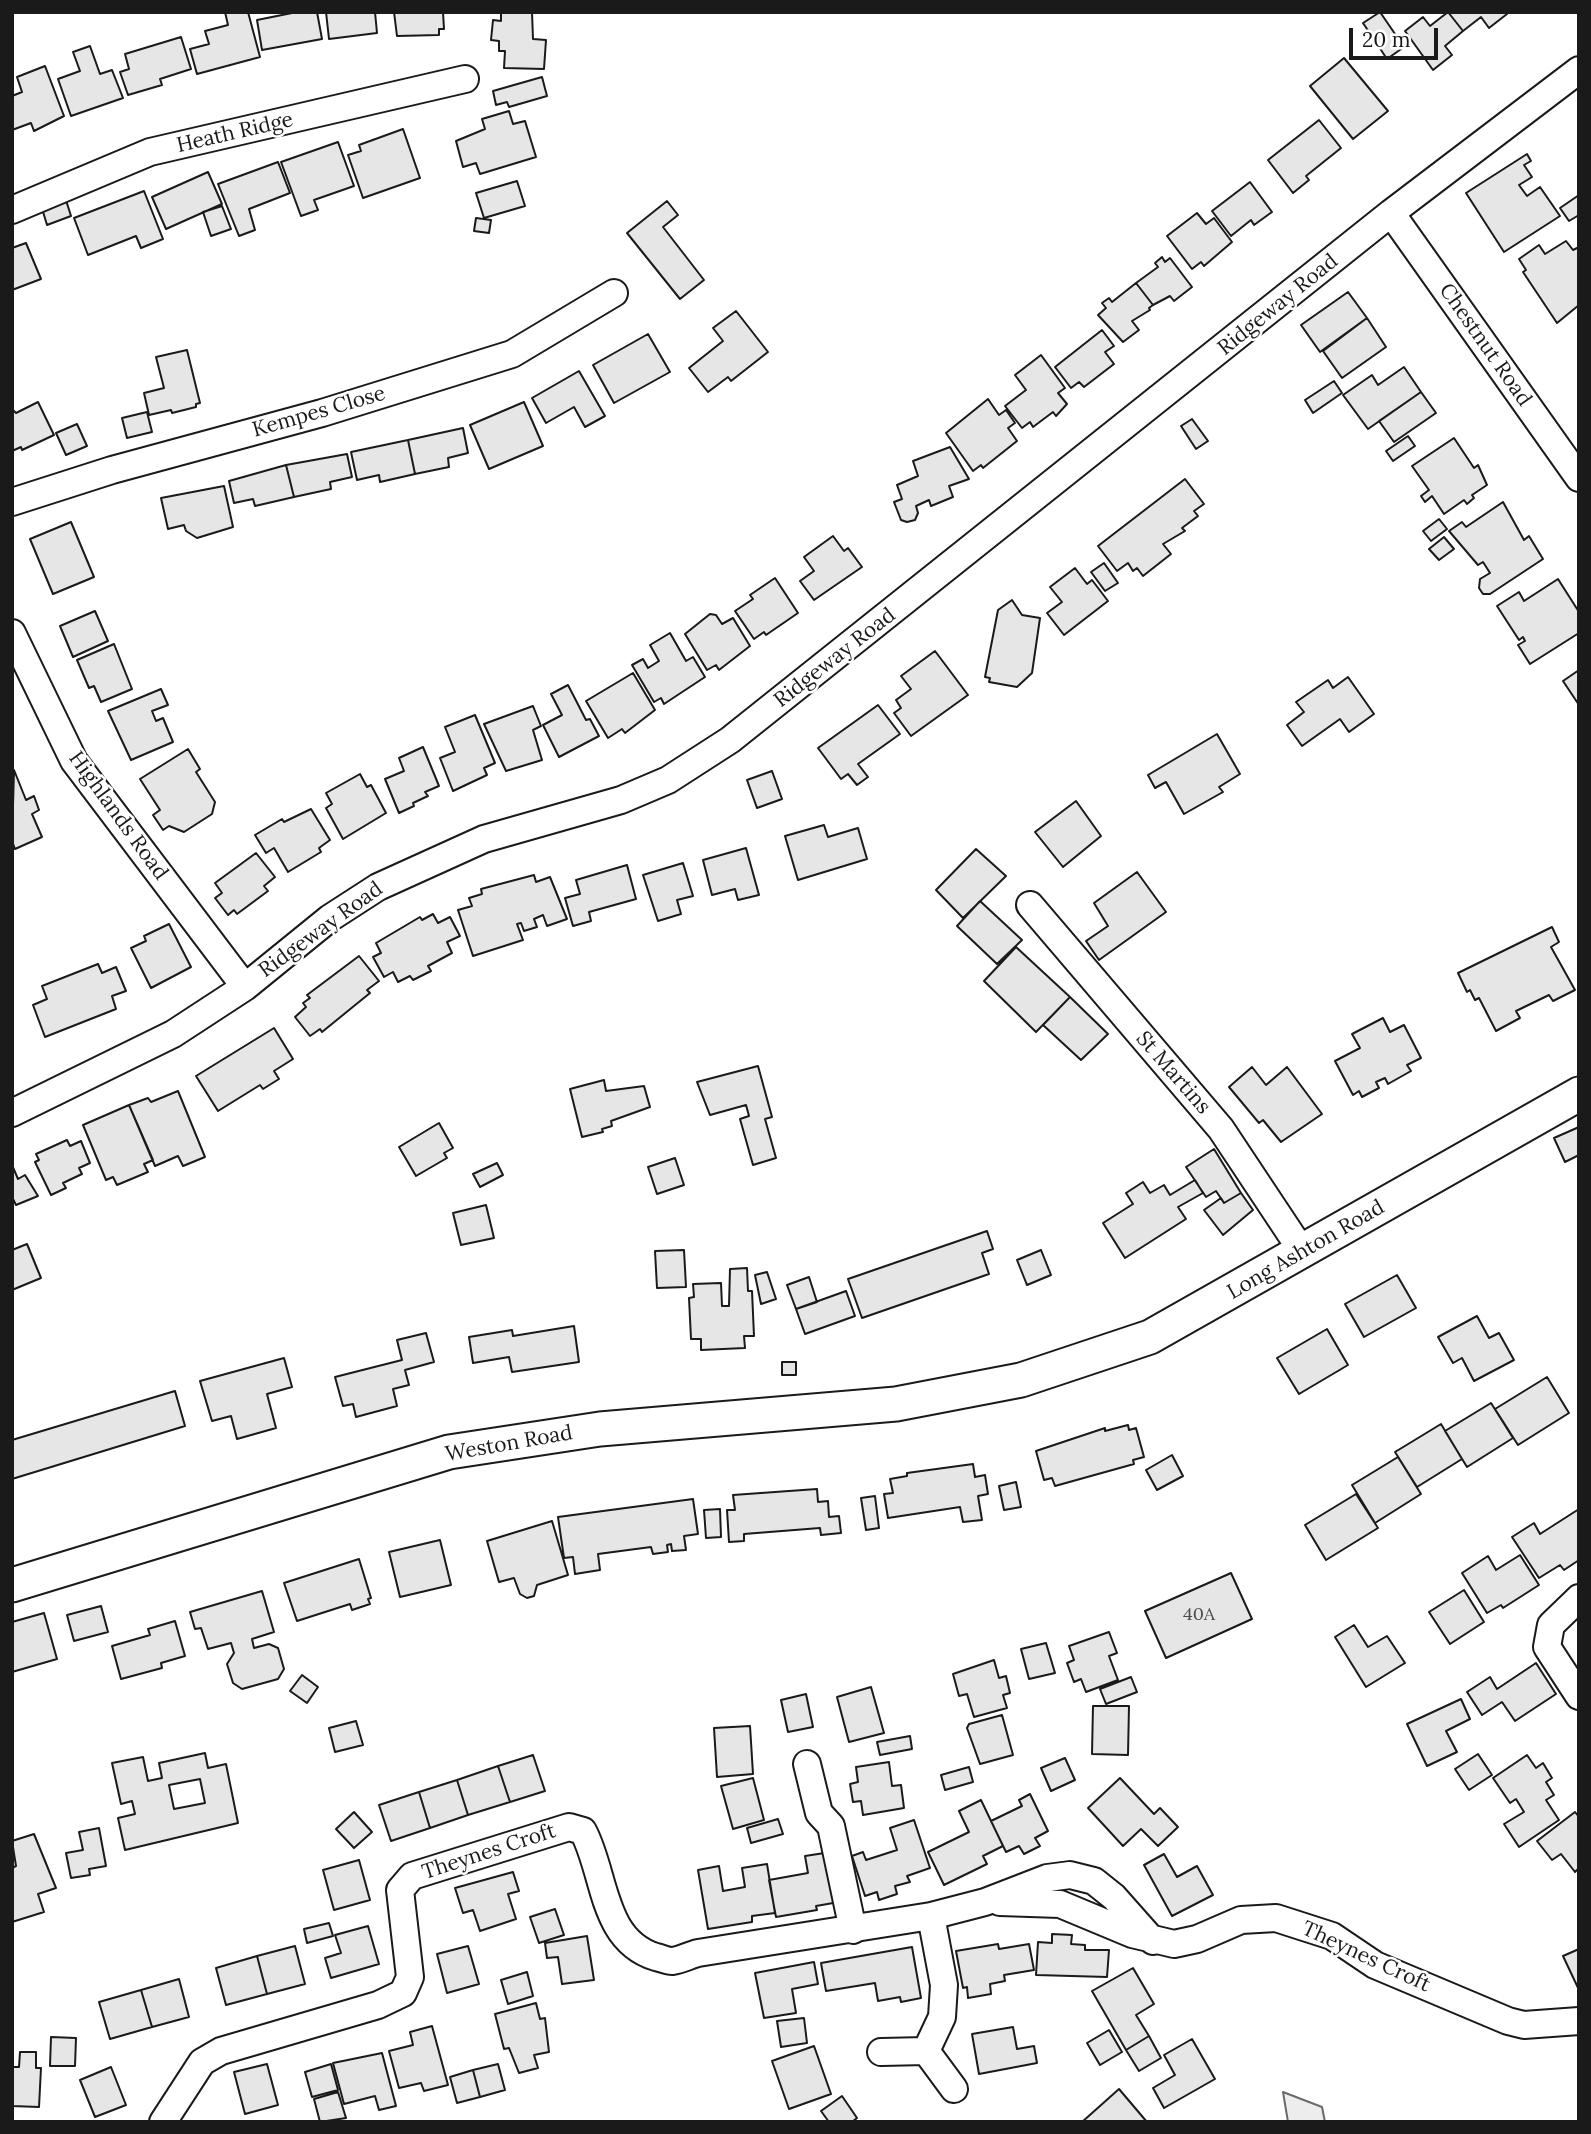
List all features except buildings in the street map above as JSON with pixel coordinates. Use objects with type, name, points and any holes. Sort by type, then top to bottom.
[{"type":"street","name":"Ridgeway Road","points":[[12,1113],[173,1034],[244,987],[331,918],[378,887],[485,839],[621,800],[668,780],[730,740],[1391,213],[1579,70]]},
{"type":"street","name":"Heath Ridge","points":[[12,210],[150,152],[465,79]]},
{"type":"street","name":"Chestnut Road","points":[[1391,213],[1579,478]]},
{"type":"street","name":"Kempes Close","points":[[12,502],[112,470],[323,413],[512,354],[614,293]]},
{"type":"street","name":"Highlands Road","points":[[12,633],[74,761],[244,987]]},
{"type":"street","name":"St Martins","points":[[1030,905],[1221,1129],[1302,1251]]},
{"type":"street","name":"Long Ashton Road","points":[[1021,1380],[1150,1336],[1579,1094]]},
{"type":"street","name":"Weston Road","points":[[12,1586],[449,1452],[600,1429],[896,1404],[1021,1380]]},
{"type":"street","points":[[1579,1598],[1551,1625],[1547,1647],[1579,1696]]},
{"type":"street","points":[[807,1764],[819,1812],[831,1826],[853,1930]]},
{"type":"street","name":"Theynes Croft","points":[[163,2122],[202,2062],[221,2050],[378,2005],[402,1993],[410,1977],[400,1890],[412,1876],[569,1827],[583,1831],[591,1846],[604,1896],[619,1929],[641,1952],[670,1961],[698,1953],[931,1916],[985,1902],[1047,1878],[1070,1875],[1094,1881],[1114,1897],[1153,1941],[1174,1944],[1197,1939],[1241,1920],[1276,1918],[1332,1936],[1375,1965],[1508,2021],[1524,2025],[1579,2021]]},
{"type":"street","points":[[926,2051],[942,2017],[944,1986],[931,1916]]},
{"type":"street","points":[[881,2052],[926,2051]]},
{"type":"street","points":[[926,2051],[954,2089]]},
{"type":"shaded area","points":[[1283,2092],[1322,2107],[1325,2122],[1288,2122]]}]
